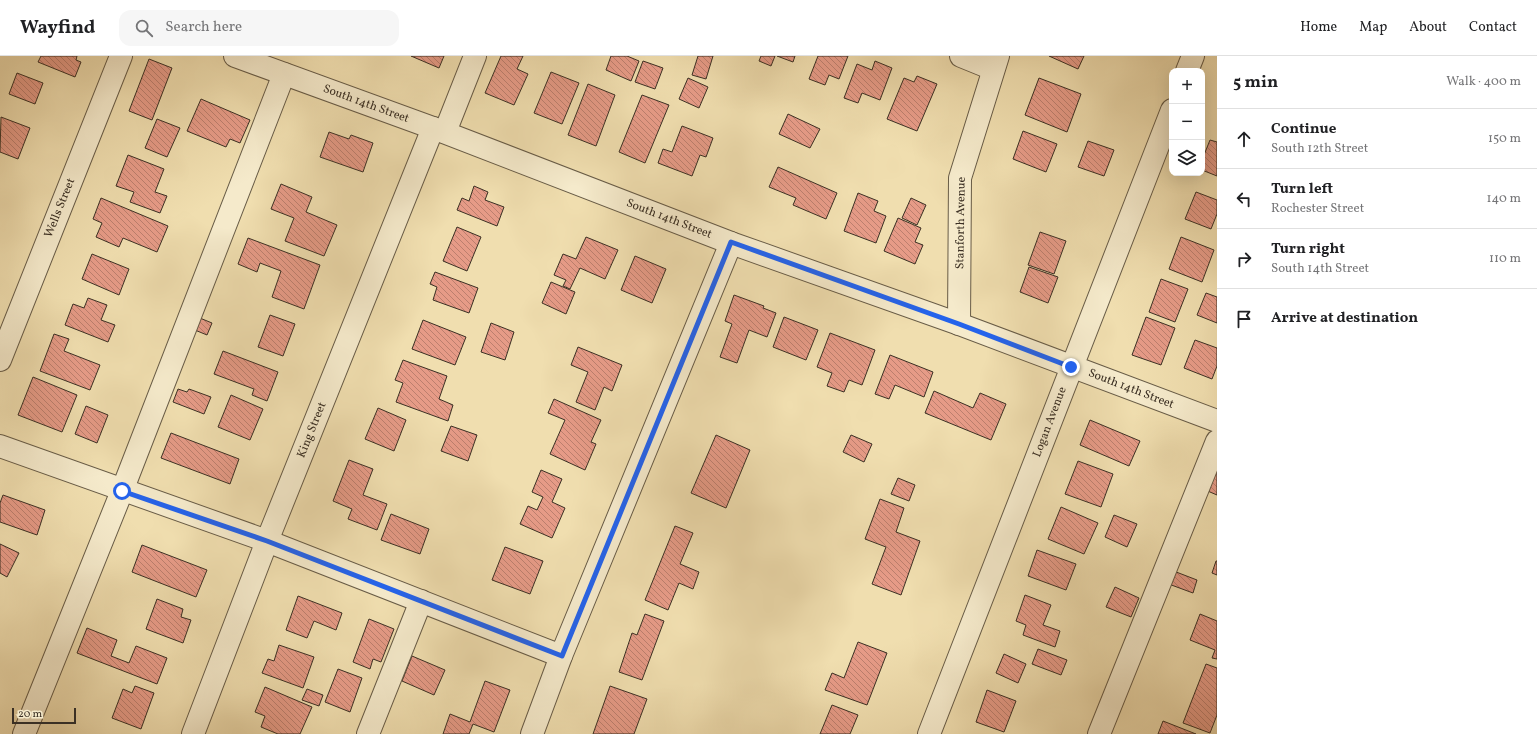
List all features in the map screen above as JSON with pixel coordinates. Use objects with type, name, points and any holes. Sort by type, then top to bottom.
[{"type":"street","name":"Wells Street","points":[[0,360],[121,56]]},
{"type":"street","name":"South 14th Street","points":[[234,56],[439,130],[731,242],[959,324],[1217,421]]},
{"type":"street","name":"King Street","points":[[193,734],[267,541],[439,130],[475,56]]},
{"type":"street","points":[[961,56],[996,62]]},
{"type":"street","points":[[1188,68],[1193,56]]},
{"type":"street","name":"Stanforth Avenue","points":[[959,324],[960,178],[996,62]]},
{"type":"street","points":[[24,734],[122,491],[284,74]]},
{"type":"street","name":"Logan Avenue","points":[[928,734],[1169,118]]},
{"type":"street","points":[[532,734],[562,656],[731,242]]},
{"type":"street","points":[[1099,734],[1217,441]]},
{"type":"street","points":[[0,446],[122,491],[267,541],[562,656]]},
{"type":"street","points":[[368,734],[421,600]]},
{"type":"building","points":[[41,56],[77,56],[76,60],[81,62],[75,77],[38,62]]},
{"type":"building","points":[[411,56],[444,56],[439,68]]},
{"type":"building","points":[[501,56],[523,56],[517,69],[528,74],[514,105],[485,93]]},
{"type":"building","points":[[611,56],[627,56],[639,61],[631,81],[606,70]]},
{"type":"building","points":[[698,56],[713,56],[706,79],[692,75]]},
{"type":"building","points":[[761,56],[775,56],[771,66],[759,61]]},
{"type":"building","points":[[777,56],[795,56],[793,62]]},
{"type":"building","points":[[818,56],[848,56],[839,79],[829,75],[825,85],[809,79]]},
{"type":"building","points":[[1049,56],[1084,56],[1078,69]]},
{"type":"building","points":[[149,59],[172,68],[152,120],[129,111]]},
{"type":"building","points":[[643,61],[663,68],[655,89],[635,82]]},
{"type":"building","points":[[875,61],[892,68],[880,100],[862,93],[858,103],[844,98],[857,64],[872,70]]},
{"type":"building","points":[[551,72],[579,83],[562,124],[534,113]]},
{"type":"building","points":[[17,73],[43,83],[35,104],[9,94]]},
{"type":"building","points":[[917,76],[937,84],[917,131],[887,119],[904,78],[914,82]]},
{"type":"building","points":[[688,78],[708,87],[699,108],[679,99]]},
{"type":"building","points":[[1039,78],[1081,94],[1067,132],[1025,115]]},
{"type":"building","points":[[588,84],[615,95],[596,146],[568,135]]},
{"type":"building","points":[[642,95],[669,105],[645,163],[619,152]]},
{"type":"building","points":[[201,99],[250,120],[240,143],[230,139],[226,147],[187,131]]},
{"type":"building","points":[[788,114],[820,129],[810,148],[779,134]]},
{"type":"building","points":[[1,117],[30,128],[18,159],[0,152]]},
{"type":"building","points":[[157,119],[180,128],[167,157],[145,148]]},
{"type":"building","points":[[682,126],[713,138],[706,157],[700,155],[692,176],[658,163],[663,149],[672,152]]},
{"type":"building","points":[[1023,131],[1057,144],[1046,172],[1013,159]]},
{"type":"building","points":[[329,132],[349,139],[351,135],[373,143],[363,172],[320,157]]},
{"type":"building","points":[[1210,140],[1217,142],[1217,176],[1205,171],[1205,152]]},
{"type":"building","points":[[1088,141],[1114,150],[1104,176],[1078,167]]},
{"type":"building","points":[[128,155],[164,169],[155,192],[167,196],[160,213],[130,202],[134,192],[116,186]]},
{"type":"building","points":[[778,167],[837,193],[826,219],[793,205],[796,198],[769,187]]},
{"type":"building","points":[[281,184],[312,197],[306,212],[337,225],[324,256],[285,241],[294,218],[271,209]]},
{"type":"building","points":[[474,186],[488,192],[485,200],[504,207],[497,226],[457,210],[462,198],[469,201]]},
{"type":"building","points":[[1196,192],[1217,200],[1217,214],[1211,229],[1185,219]]},
{"type":"building","points":[[858,193],[878,201],[874,211],[886,216],[876,243],[844,231]]},
{"type":"building","points":[[101,198],[168,226],[157,252],[123,238],[119,247],[96,237],[102,223],[93,219]]},
{"type":"building","points":[[911,198],[926,205],[917,225],[902,218]]},
{"type":"building","points":[[898,218],[921,228],[915,242],[923,245],[915,264],[884,251]]},
{"type":"building","points":[[457,227],[481,237],[467,271],[443,261]]},
{"type":"building","points":[[1040,232],[1066,241],[1054,274],[1028,265]]},
{"type":"building","points":[[586,237],[618,250],[605,279],[580,268],[570,289],[563,286],[566,280],[554,275],[563,254],[576,259]]},
{"type":"building","points":[[1181,237],[1214,250],[1202,282],[1169,269]]},
{"type":"building","points":[[248,238],[320,265],[304,309],[272,297],[281,271],[260,263],[257,272],[238,264]]},
{"type":"building","points":[[92,254],[129,269],[119,295],[82,279]]},
{"type":"building","points":[[635,256],[666,269],[652,303],[621,290]]},
{"type":"building","points":[[1029,267],[1058,277],[1048,303],[1020,292]]},
{"type":"building","points":[[435,272],[478,288],[469,313],[433,300],[437,287],[430,284]]},
{"type":"building","points":[[1161,279],[1188,289],[1175,322],[1149,312]]},
{"type":"building","points":[[551,282],[575,292],[566,314],[542,303]]},
{"type":"building","points":[[1206,293],[1217,297],[1217,323],[1197,315]]},
{"type":"building","points":[[734,295],[764,306],[763,308],[776,313],[767,337],[749,330],[737,363],[720,357],[732,324],[725,321]]},
{"type":"building","points":[[88,298],[107,305],[101,320],[115,325],[108,342],[65,325],[73,304],[84,308]]},
{"type":"building","points":[[270,315],[295,324],[283,356],[258,347]]},
{"type":"building","points":[[195,316],[212,323],[207,335],[190,328]]},
{"type":"building","points":[[784,317],[818,330],[806,360],[773,347]]},
{"type":"building","points":[[1146,317],[1175,328],[1161,365],[1132,355]]},
{"type":"building","points":[[423,320],[466,337],[455,365],[412,349]]},
{"type":"building","points":[[491,323],[514,332],[505,360],[481,352]]},
{"type":"building","points":[[830,333],[875,350],[862,385],[849,380],[844,392],[827,386],[832,373],[817,367]]},
{"type":"building","points":[[54,334],[69,339],[64,351],[100,365],[90,390],[40,371]]},
{"type":"building","points":[[1195,340],[1217,348],[1217,366],[1212,379],[1184,368]]},
{"type":"building","points":[[578,347],[622,365],[612,391],[604,387],[595,410],[576,402],[588,372],[571,365]]},
{"type":"building","points":[[223,351],[278,372],[267,401],[252,395],[254,389],[214,374]]},
{"type":"building","points":[[890,355],[933,372],[924,397],[895,385],[889,399],[875,394]]},
{"type":"building","points":[[403,360],[447,376],[439,399],[453,405],[448,421],[396,402],[403,383],[395,380]]},
{"type":"building","points":[[33,377],[77,395],[62,432],[18,415]]},
{"type":"building","points":[[178,389],[187,392],[189,389],[211,397],[204,414],[173,402]]},
{"type":"building","points":[[934,391],[973,408],[980,393],[1006,404],[991,440],[925,413]]},
{"type":"building","points":[[231,395],[263,409],[250,440],[218,427]]},
{"type":"building","points":[[554,399],[601,420],[591,442],[596,444],[585,470],[550,454],[565,420],[548,413]]},
{"type":"building","points":[[86,406],[108,415],[97,443],[75,434]]},
{"type":"building","points":[[378,408],[406,420],[394,451],[365,439]]},
{"type":"building","points":[[1090,420],[1140,441],[1129,466],[1080,445]]},
{"type":"building","points":[[451,426],[477,435],[468,461],[441,451]]},
{"type":"building","points":[[171,433],[239,459],[230,484],[161,458]]},
{"type":"building","points":[[716,435],[750,450],[726,508],[691,493]]},
{"type":"building","points":[[851,435],[872,444],[864,462],[843,452]]},
{"type":"building","points":[[1217,456],[1217,495],[1203,489]]},
{"type":"building","points":[[349,460],[373,469],[363,495],[387,504],[377,530],[348,519],[352,509],[333,501]]},
{"type":"building","points":[[1078,461],[1113,474],[1101,507],[1065,494]]},
{"type":"building","points":[[541,470],[562,479],[552,502],[565,508],[552,538],[520,524],[528,506],[537,510],[543,497],[532,492]]},
{"type":"building","points":[[898,478],[915,485],[909,501],[891,494]]},
{"type":"building","points":[[3,495],[45,510],[37,535],[0,522],[0,503]]},
{"type":"building","points":[[880,499],[904,508],[896,532],[920,541],[901,595],[872,584],[886,547],[865,539]]},
{"type":"building","points":[[1061,507],[1098,523],[1084,554],[1048,539]]},
{"type":"building","points":[[391,514],[429,529],[420,554],[381,540]]},
{"type":"building","points":[[1114,515],[1137,524],[1127,547],[1105,537]]},
{"type":"building","points":[[675,526],[693,533],[680,564],[699,572],[693,589],[679,583],[668,610],[645,600]]},
{"type":"building","points":[[0,544],[19,553],[7,577],[0,573]]},
{"type":"building","points":[[142,545],[207,570],[196,597],[132,572]]},
{"type":"building","points":[[505,547],[543,561],[530,594],[492,580]]},
{"type":"building","points":[[1037,550],[1076,564],[1066,590],[1028,576]]},
{"type":"building","points":[[1217,561],[1217,575],[1212,573]]},
{"type":"building","points":[[1171,570],[1197,580],[1193,593],[1166,583]]},
{"type":"building","points":[[1115,587],[1139,598],[1131,617],[1106,607]]},
{"type":"building","points":[[1025,595],[1051,605],[1043,625],[1060,631],[1055,647],[1023,635],[1026,625],[1016,621]]},
{"type":"building","points":[[298,596],[342,613],[336,630],[314,621],[307,638],[286,630]]},
{"type":"building","points":[[157,599],[183,609],[181,617],[191,620],[183,643],[146,629]]},
{"type":"building","points":[[645,614],[664,621],[642,680],[619,672],[632,633],[637,635]]},
{"type":"building","points":[[1200,614],[1217,621],[1217,659],[1212,658],[1215,650],[1190,640]]},
{"type":"building","points":[[369,619],[394,629],[381,662],[373,659],[370,669],[353,662]]},
{"type":"building","points":[[87,628],[117,640],[111,656],[129,663],[136,646],[167,658],[157,684],[77,653]]},
{"type":"building","points":[[858,642],[887,653],[867,705],[825,690],[832,673],[844,678]]},
{"type":"building","points":[[279,645],[314,657],[303,688],[262,673],[268,659],[274,661]]},
{"type":"building","points":[[1038,649],[1067,660],[1061,675],[1032,664]]},
{"type":"building","points":[[1004,654],[1026,664],[1018,683],[996,673]]},
{"type":"building","points":[[412,656],[445,670],[434,695],[402,681]]},
{"type":"building","points":[[1206,664],[1217,668],[1217,715],[1210,733],[1183,723]]},
{"type":"building","points":[[338,669],[362,678],[350,712],[325,702]]},
{"type":"building","points":[[485,681],[510,690],[494,732],[473,724],[469,734],[443,734],[450,714],[470,722]]},
{"type":"building","points":[[135,686],[154,693],[141,729],[112,718],[123,689],[132,693]]},
{"type":"building","points":[[610,686],[647,699],[634,734],[593,734]]},
{"type":"building","points":[[265,687],[312,707],[300,734],[278,734],[261,727],[265,716],[255,712]]},
{"type":"building","points":[[307,689],[323,695],[319,706],[302,700]]},
{"type":"building","points":[[987,690],[1016,701],[1004,732],[976,722]]},
{"type":"building","points":[[832,705],[858,715],[850,734],[820,734]]},
{"type":"building","points":[[1163,721],[1196,734],[1158,734]]},
{"type":"route","points":[[122,491],[267,541],[562,656],[731,242],[959,324],[1071,367]]}]
